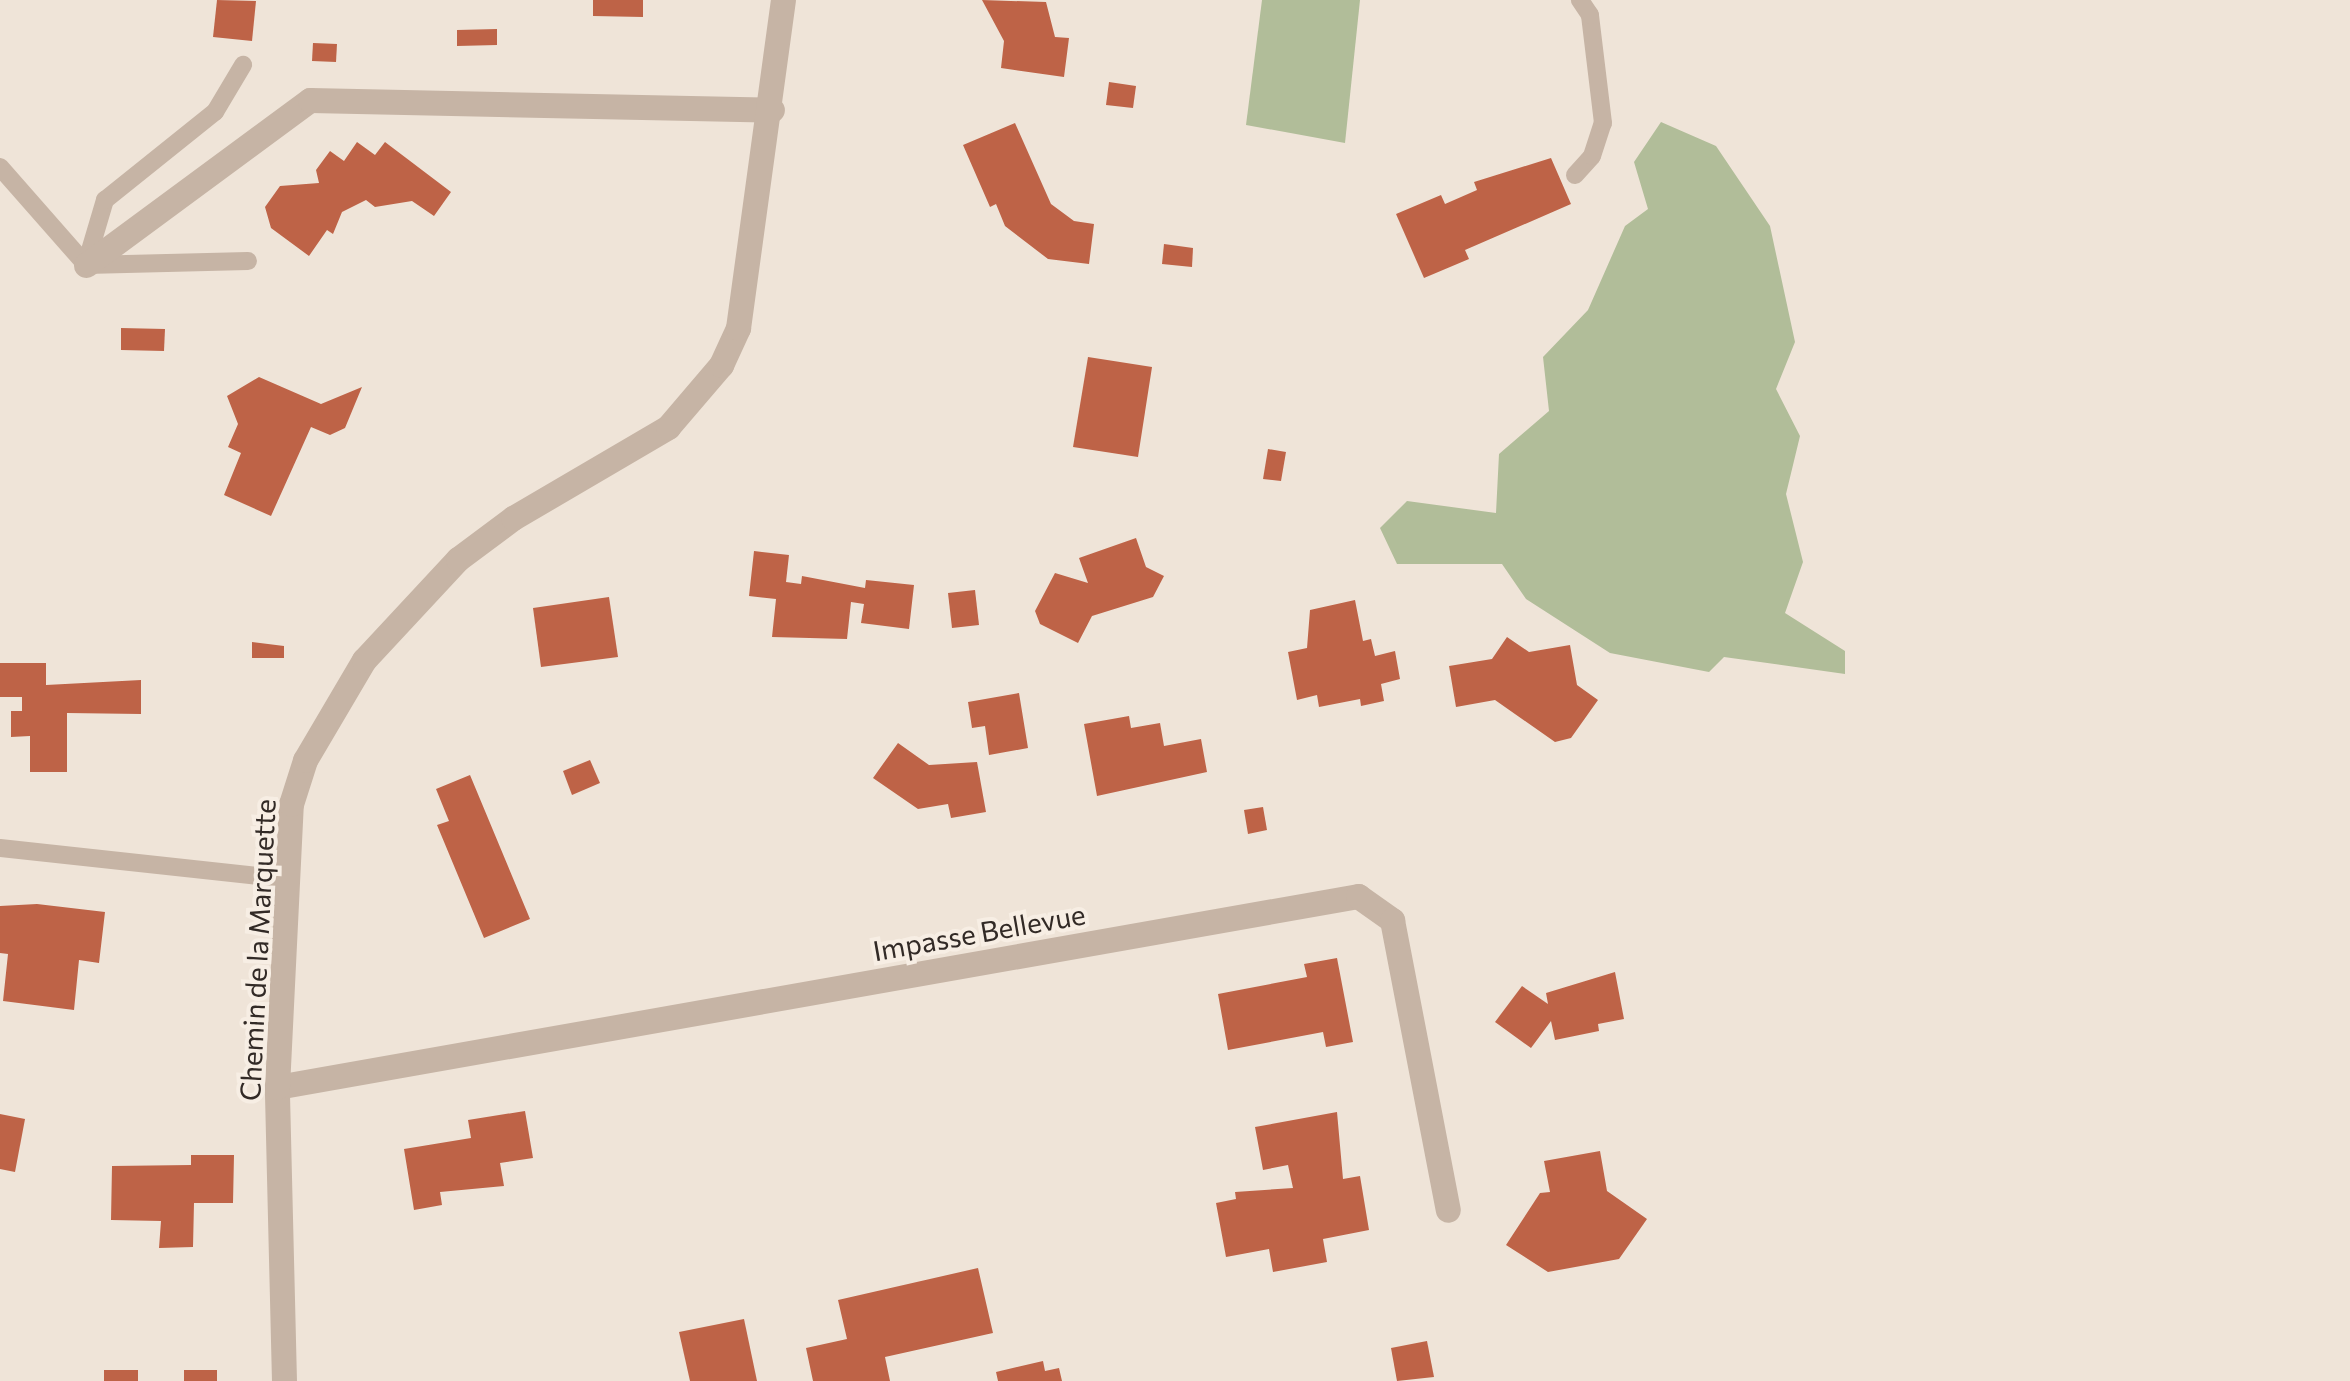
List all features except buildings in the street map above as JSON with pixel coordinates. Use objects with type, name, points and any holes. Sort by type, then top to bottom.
[{"type":"street","name":"Chemin de la Marquette","points":[[284,1381],[277,1087],[291,804],[305,760],[364,660],[458,559],[512,518],[668,428],[720,365],[738,328],[772,110],[783,0]]},
{"type":"street","points":[[86,265],[310,100],[772,110]]},
{"type":"street","name":"Impasse Bellevue","points":[[277,1087],[1358,896],[1392,920],[1448,1210]]},
{"type":"lane","points":[[1575,175],[1592,156],[1603,123],[1590,15],[1580,0]]},
{"type":"lane","points":[[86,265],[105,200],[215,112],[242,65]]},
{"type":"lane","points":[[0,168],[86,265],[248,261]]},
{"type":"lane","points":[[0,848],[286,879]]},
{"type":"green space","points":[[1262,0],[1360,0],[1345,143],[1246,125]]},
{"type":"green space","points":[[1661,122],[1716,146],[1770,226],[1795,342],[1776,389],[1800,436],[1786,494],[1803,562],[1785,613],[1845,651],[1845,674],[1724,657],[1709,672],[1610,653],[1526,599],[1502,564],[1397,564],[1380,528],[1407,501],[1496,513],[1499,454],[1549,411],[1543,357],[1588,310],[1625,226],[1648,209],[1634,162]]}]
